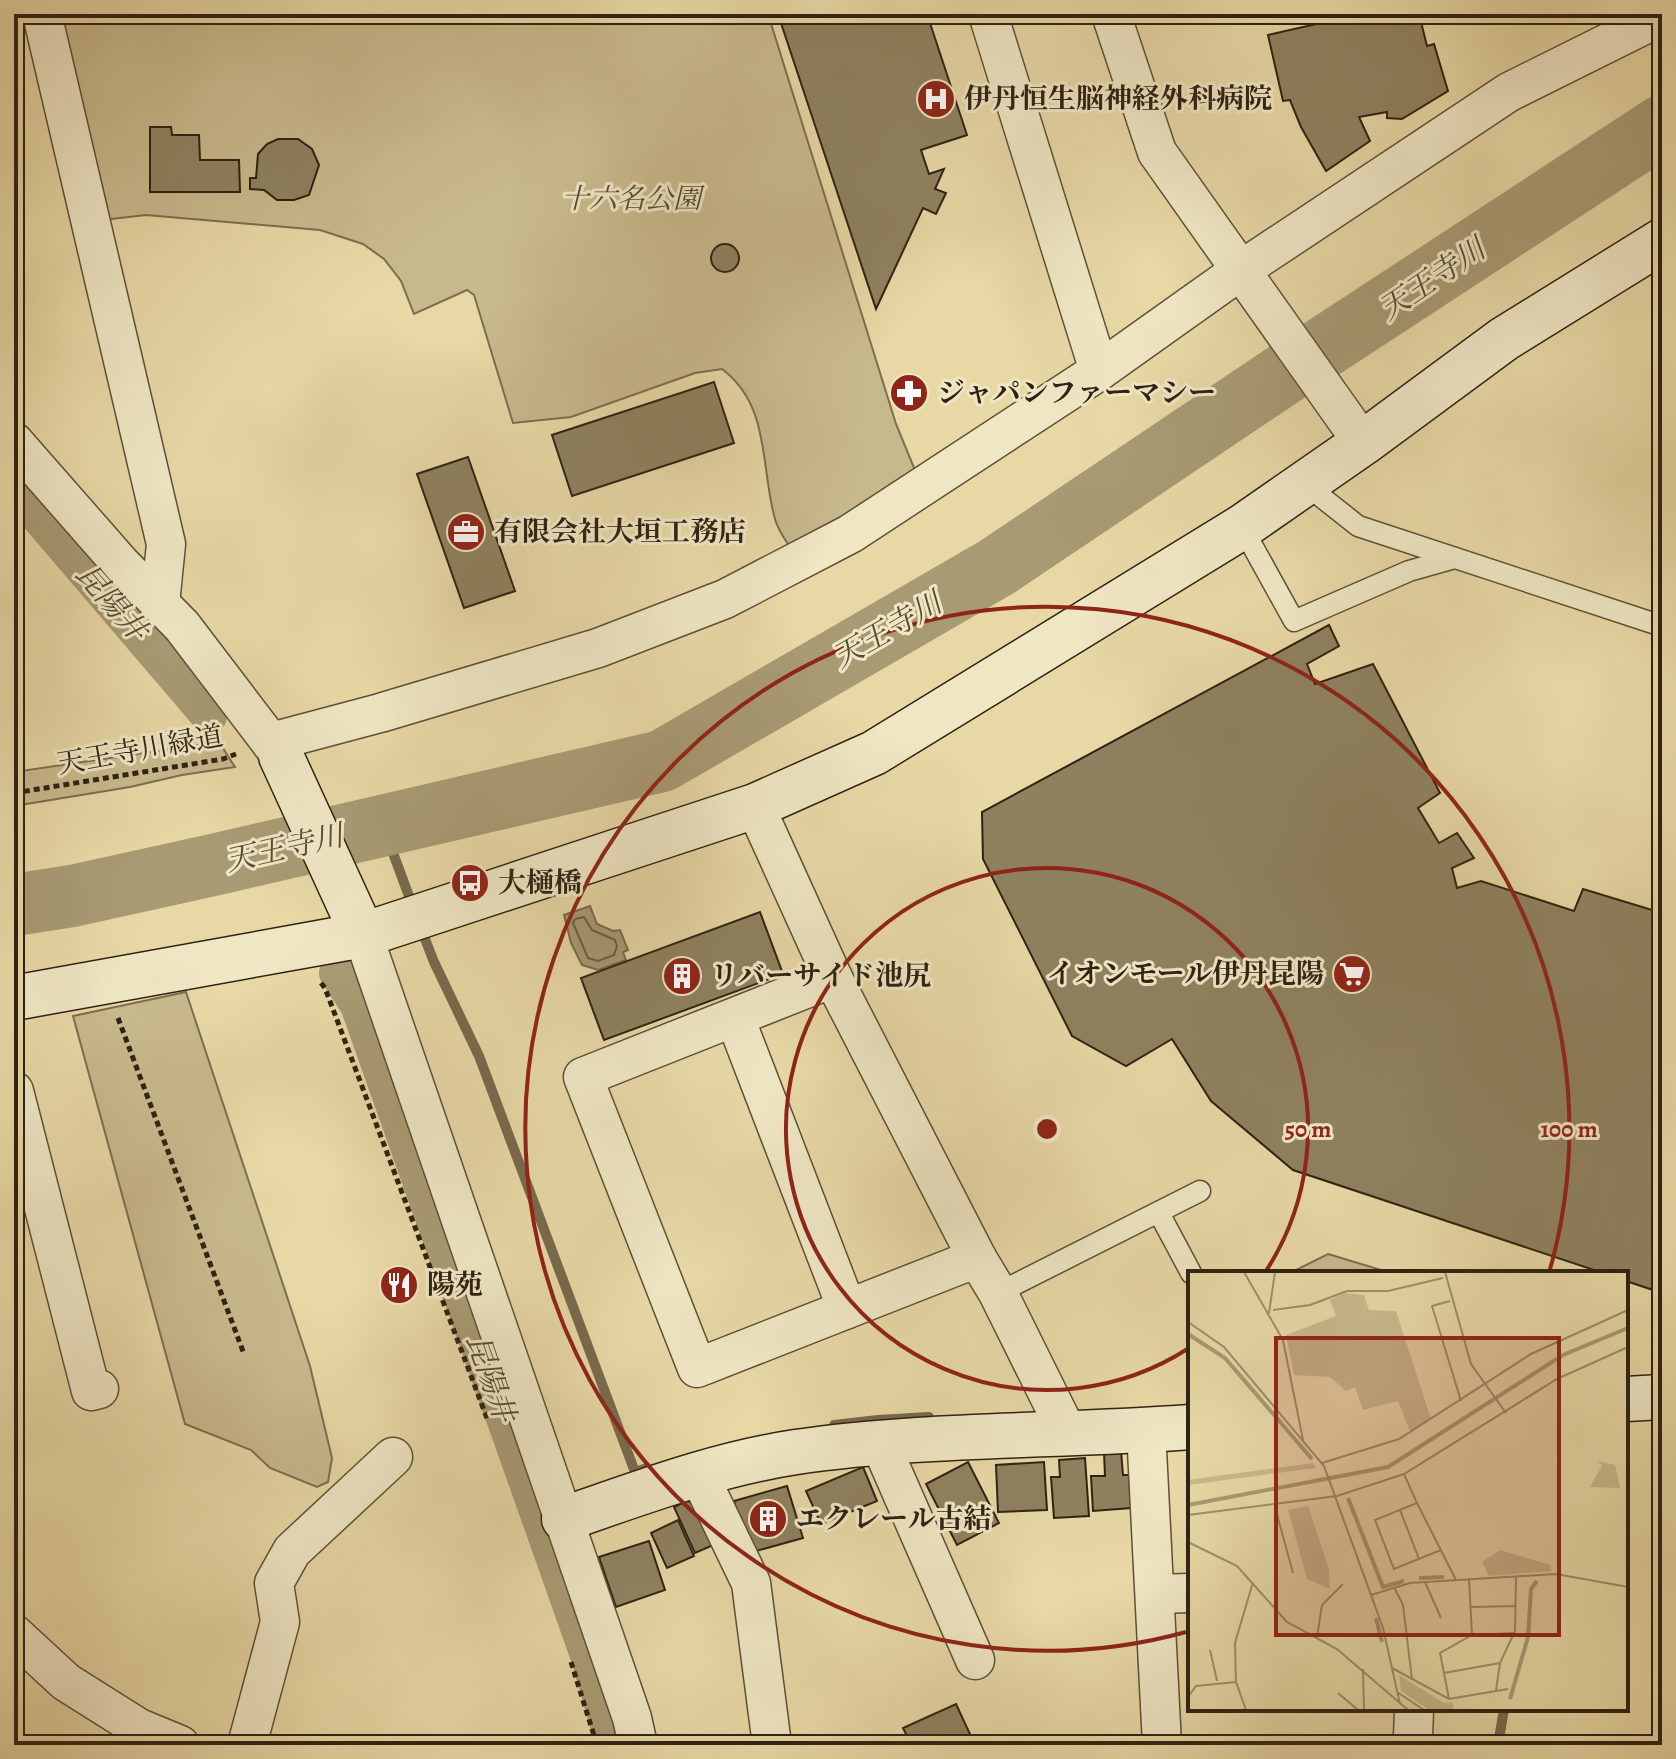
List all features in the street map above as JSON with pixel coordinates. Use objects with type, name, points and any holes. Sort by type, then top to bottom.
[{"type":"street","points":[[42,14],[166,544],[160,604]]},
{"type":"street","points":[[988,14],[1099,371]]},
{"type":"street","points":[[1111,14],[1157,152],[1356,432]]},
{"type":"street","points":[[276,749],[380,713],[598,648],[725,599],[850,534],[1245,275],[1509,92],[1662,16]]},
{"type":"street","points":[[14,998],[291,948],[356,920],[755,806],[874,753],[1242,527],[1305,484],[1356,432],[1662,241]]},
{"type":"street","points":[[14,442],[121,564],[182,626],[276,749],[356,920],[564,1519],[632,1718],[638,1745]]},
{"type":"street","points":[[755,806],[833,978],[1068,1434]]},
{"type":"street","points":[[833,978],[583,1077],[697,1368],[977,1258]]},
{"type":"street","points":[[735,1018],[847,1309]]},
{"type":"street","points":[[14,1091],[91,1391]]},
{"type":"street","points":[[1628,1399],[1662,1397]]},
{"type":"street","points":[[564,1519],[698,1473],[795,1452],[880,1443],[1188,1427]]},
{"type":"street","points":[[1146,1430],[1172,1593],[1162,1745]]},
{"type":"street","points":[[880,1443],[975,1660]]},
{"type":"street","points":[[247,1745],[280,1622],[274,1583],[292,1551],[393,1457]]},
{"type":"street","points":[[698,1473],[751,1583],[772,1745]]},
{"type":"street","points":[[14,1634],[66,1682],[139,1728],[180,1745]]},
{"type":"street","points":[[1410,1745],[1414,1711]]},
{"type":"lane","points":[[1305,484],[1358,526],[1662,626]]},
{"type":"lane","points":[[1242,527],[1294,621],[1409,571],[1455,558]]},
{"type":"lane","points":[[998,1293],[1200,1191]]},
{"type":"lane","points":[[1159,1213],[1190,1271]]},
{"type":"path","name":"天王寺川緑道","points":[[14,793],[276,749]]},
{"type":"path","points":[[291,948],[325,988],[493,1434]]},
{"type":"path","points":[[105,982],[244,1354]]},
{"type":"path","points":[[569,1655],[597,1745]]},
{"type":"green space","name":"十六名公園","points":[[49,14],[768,14],[896,424],[917,475],[793,552],[775,519],[756,419],[738,384],[722,369],[695,373],[571,417],[513,423],[474,295],[467,290],[414,314],[401,281],[384,259],[363,244],[320,230],[146,215],[103,220]]},
{"type":"green space","points":[[219,742],[235,767],[14,806],[14,772]]},
{"type":"green space","points":[[186,992],[310,1366],[332,1458],[328,1482],[317,1487],[270,1468],[251,1450],[185,1424],[73,1016]]},
{"type":"green space","points":[[1328,1254],[1384,1271],[1294,1271]]},
{"type":"water","points":[[590,906],[597,924],[613,931],[620,930],[628,950],[623,952],[626,960],[598,970],[582,965],[571,943],[564,915]]},
{"type":"building","points":[[778,14],[927,14],[967,135],[921,150],[929,174],[944,169],[935,189],[946,193],[936,214],[923,208],[876,309]]},
{"type":"building","points":[[1360,14],[1419,14],[1427,46],[1434,44],[1448,91],[1402,119],[1387,118],[1387,112],[1359,117],[1370,141],[1326,171],[1290,100],[1283,101],[1268,35]]},
{"type":"building","points":[[150,127],[171,127],[172,135],[199,135],[200,160],[239,160],[240,192],[150,192]]},
{"type":"building","points":[[278,139],[298,139],[312,149],[319,165],[309,195],[294,200],[277,200],[264,190],[250,189],[250,178],[256,178],[258,154],[267,144]]},
{"type":"building","points":[[725,244],[735,248],[739,258],[735,268],[725,272],[715,268],[711,258],[715,248]]},
{"type":"building","points":[[714,382],[734,443],[572,496],[552,435]]},
{"type":"building","name":"有限会社大垣工務店","points":[[468,457],[515,591],[464,608],[417,474]]},
{"type":"building","name":"イオンモール伊丹昆陽","points":[[1329,625],[1339,646],[1307,664],[1315,684],[1373,664],[1440,793],[1418,808],[1439,843],[1457,833],[1474,858],[1452,868],[1457,888],[1481,881],[1574,911],[1583,889],[1662,913],[1662,1293],[1628,1282],[1628,1271],[1597,1271],[1293,1170],[1211,1101],[1172,1039],[1126,1066],[1072,1036],[983,859],[982,812]]},
{"type":"building","name":"リバーサイド池尻","points":[[760,912],[783,974],[604,1040],[581,978]]},
{"type":"building","points":[[1121,1451],[1123,1475],[1129,1475],[1131,1508],[1093,1511],[1091,1476],[1105,1476],[1104,1452]]},
{"type":"building","points":[[1085,1458],[1089,1516],[1054,1518],[1051,1477],[1060,1477],[1059,1460]]},
{"type":"building","points":[[968,1462],[999,1523],[957,1545],[926,1484]]},
{"type":"building","points":[[1044,1462],[1047,1510],[998,1512],[996,1465]]},
{"type":"building","points":[[863,1467],[877,1501],[821,1524],[806,1491]]},
{"type":"building","name":"エクレール古結","points":[[787,1486],[803,1538],[749,1553],[734,1501]]},
{"type":"building","points":[[687,1501],[701,1505],[718,1543],[695,1553],[674,1507]]},
{"type":"building","points":[[678,1520],[694,1556],[667,1568],[651,1533]]},
{"type":"building","points":[[649,1541],[665,1590],[616,1607],[599,1557]]},
{"type":"building","points":[[956,1704],[975,1745],[897,1745],[895,1742],[907,1736],[903,1728]]},
{"type":"building","points":[[14,1731],[40,1745],[14,1745]]},
{"type":"waterway","name":"天王寺川","points":[[14,905],[72,896],[213,865],[662,761],[997,567],[1662,126]]},
{"type":"waterway","name":"昆陽井","points":[[14,488],[209,716]]},
{"type":"waterway","points":[[383,826],[413,907]]},
{"type":"waterway","points":[[420,926],[479,1056],[635,1472],[647,1468]]},
{"type":"waterway","name":"昆陽井","points":[[337,973],[358,1005],[589,1658],[614,1745]]},
{"type":"waterway","points":[[834,1425],[929,1417]]},
{"type":"waterway","points":[[1498,1745],[1504,1711]]},
{"type":"place","name":"伊丹恒生脳神経外科病院","points":[[936,99]]},
{"type":"place","name":"ジャパンファーマシー","points":[[909,393]]},
{"type":"place","name":"有限会社大垣工務店","points":[[466,532]]},
{"type":"place","name":"大樋橋","points":[[470,883]]},
{"type":"place","name":"イオンモール伊丹昆陽","points":[[1352,974]]},
{"type":"place","name":"リバーサイド池尻","points":[[682,976]]},
{"type":"place","name":"陽苑","points":[[399,1285]]},
{"type":"place","name":"エクレール古結","points":[[768,1519]]}]
